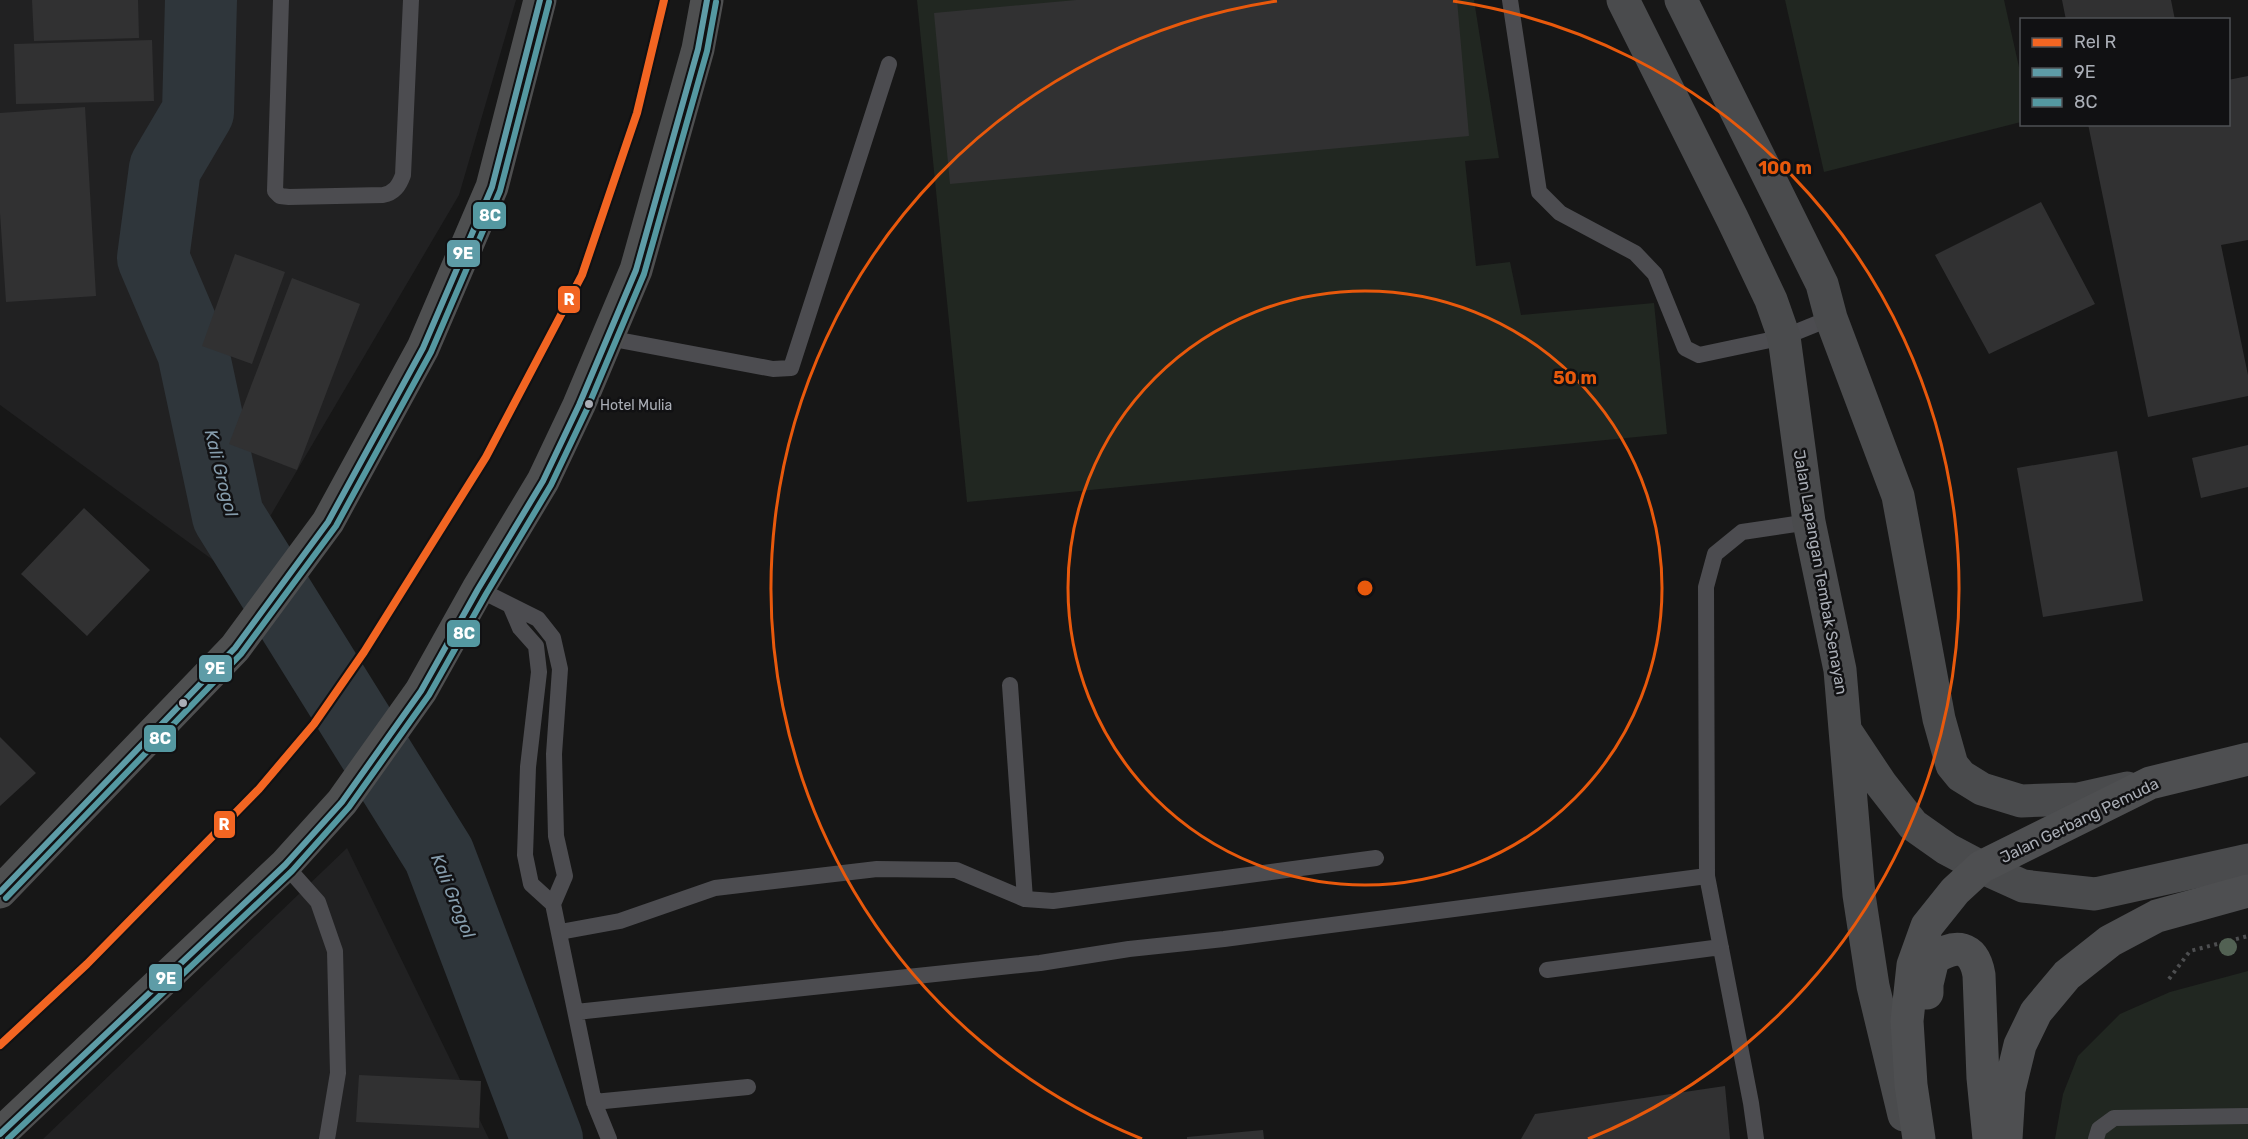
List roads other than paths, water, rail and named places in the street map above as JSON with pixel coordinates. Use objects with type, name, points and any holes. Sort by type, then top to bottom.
[{"type":"highway","points":[[0,892],[235,648],[328,522],[423,348],[492,187],[540,0]]},
{"type":"highway","points":[[0,1134],[285,865],[342,801],[421,691],[478,589],[543,482],[573,420],[608,338],[636,270],[698,48],[707,0]]},
{"type":"main road","name":"Jalan Lapangan Tembak Senayan","points":[[1623,0],[1748,250],[1771,300],[1784,337],[1809,522],[1840,670],[1859,895],[1873,986],[1910,1139]]},
{"type":"main road","points":[[1681,0],[1822,284],[1832,318],[1898,496],[1939,719],[1952,765],[1961,776],[1982,789],[2021,801],[2078,799],[2151,783]]},
{"type":"main road","name":"Jalan Gerbang Pemuda","points":[[1846,732],[1881,784],[1913,825],[1947,849],[2024,886],[2095,894],[2248,860]]},
{"type":"main road","name":"Jalan Gerbang Pemuda","points":[[1919,1139],[1911,1085],[1907,1021],[1913,964],[1927,926],[1954,891],[1981,867],[2151,783],[2248,759]]},
{"type":"main road","points":[[2006,1139],[2009,1090],[2020,1045],[2036,1012],[2067,975],[2110,941],[2157,916],[2248,891]]},
{"type":"main road","points":[[1928,1139],[1927,984],[1933,959],[1946,950],[1959,949],[1970,953],[1977,963],[1979,975],[1983,1078],[1989,1139]]},
{"type":"lane","points":[[281,0],[275,191],[280,196],[289,197],[383,195],[389,194],[400,183],[403,174],[411,0]]},
{"type":"lane","points":[[1510,0],[1539,192],[1560,213],[1635,253],[1655,273],[1685,348],[1699,356],[1784,337],[1832,318]]},
{"type":"lane","points":[[608,338],[773,369],[791,368],[889,64]]},
{"type":"lane","points":[[1756,1139],[1707,876],[1706,587],[1715,554],[1742,532],[1809,522]]},
{"type":"lane","points":[[478,589],[538,619],[553,638],[560,669],[554,754],[556,836],[565,876],[553,904]]},
{"type":"lane","points":[[511,607],[520,628],[536,646],[539,672],[528,767],[525,855],[531,884],[553,904],[594,1102],[609,1139]]},
{"type":"lane","points":[[1010,685],[1024,899]]},
{"type":"lane","points":[[560,932],[620,921],[715,888],[877,869],[956,870],[1024,899],[1053,902],[1376,858]]},
{"type":"lane","points":[[285,865],[318,902],[335,951],[338,1073],[327,1139]]},
{"type":"lane","points":[[576,1012],[1040,963],[1129,949],[1224,939],[1707,876]]},
{"type":"lane","points":[[1547,970],[1722,947]]},
{"type":"lane","points":[[594,1102],[748,1087]]},
{"type":"lane","points":[[2096,1139],[2099,1130],[2114,1118],[2248,1116]]},
{"type":"waterway","name":"Kali Grogol","points":[[201,0],[198,112],[165,168],[153,258],[193,352],[228,516],[439,855],[547,1139]]},
{"type":"rail line","name":"R","points":[[0,1045],[87,964],[259,789],[314,724],[364,652],[486,457],[582,275],[637,113],[664,0]]},
{"type":"place","name":"Hotel Mulia","points":[[589,404]]}]
